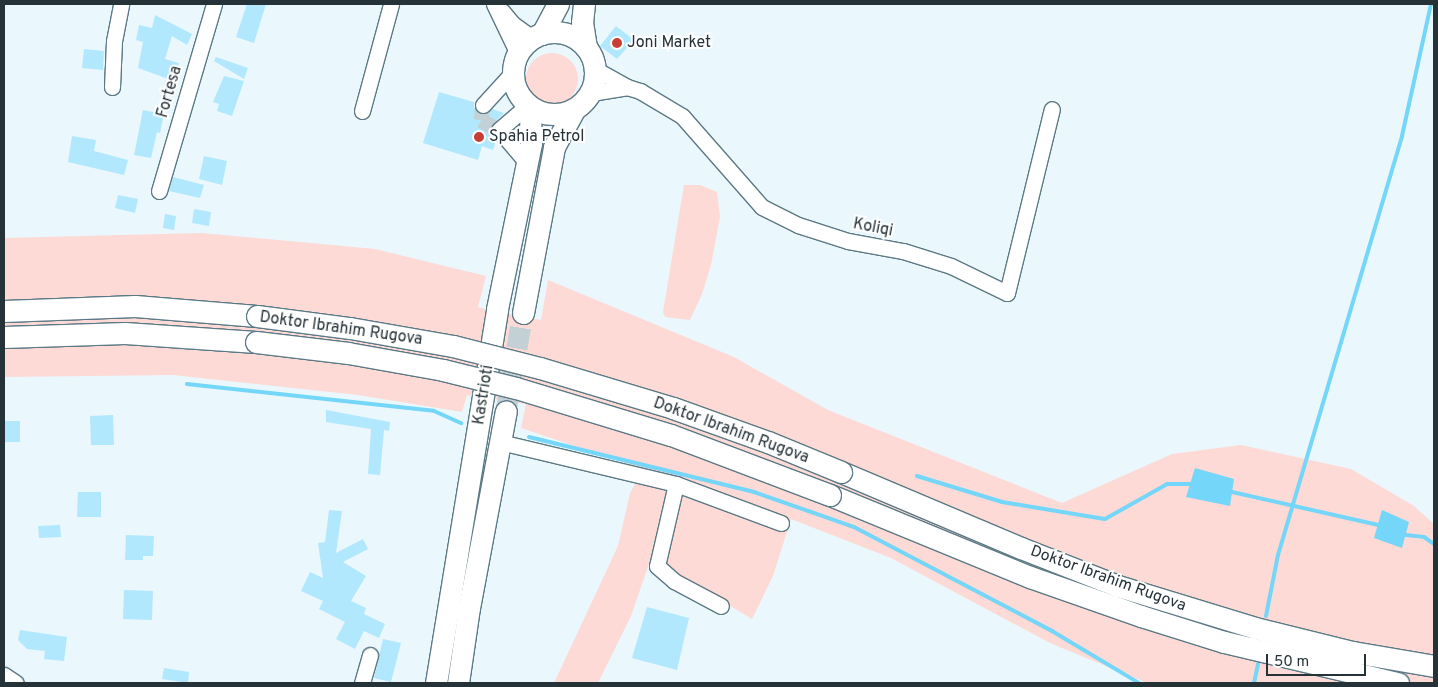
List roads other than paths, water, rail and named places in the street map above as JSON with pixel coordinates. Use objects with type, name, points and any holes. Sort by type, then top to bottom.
[{"type":"highway","points":[[558,4],[537,36],[515,63],[516,90],[529,106],[552,115],[574,110],[584,103],[591,93],[595,82],[596,69],[586,47],[582,22],[584,4]]},
{"type":"highway","points":[[537,36],[566,34],[586,47]]},
{"type":"highway","name":"Kastrioti","points":[[436,683],[497,309],[527,163],[532,126],[529,106]]},
{"type":"highway","points":[[524,313],[554,147],[574,110]]},
{"type":"highway","name":"Doktor Ibrahim Rugova","points":[[4,311],[135,306],[257,316],[350,328],[453,346],[540,368],[682,411],[768,442],[1020,548],[1118,586],[1255,628],[1353,652],[1434,666]]},
{"type":"highway","name":"Doktor Ibrahim Rugova","points":[[4,337],[124,333],[256,342],[348,353],[443,370],[516,388],[671,435],[830,495],[1030,577],[1142,616],[1224,642],[1398,683]]},
{"type":"highway","name":"Kastrioti","points":[[458,683],[469,608],[506,410]]},
{"type":"street","points":[[112,87],[114,41],[121,4]]},
{"type":"street","name":"Fortesa","points":[[159,191],[214,4]]},
{"type":"street","points":[[362,111],[391,4]]},
{"type":"street","points":[[494,4],[513,24],[537,36]]},
{"type":"street","points":[[483,105],[515,63],[494,4]]},
{"type":"street","name":"Koliqi","points":[[596,69],[627,88],[640,91],[682,116],[762,207],[798,225],[848,241],[903,252],[951,266],[1007,293],[1052,109]]},
{"type":"street","points":[[591,93],[627,88]]},
{"type":"street","points":[[527,163],[499,130],[529,106]]},
{"type":"street","points":[[500,442],[676,484],[781,523]]},
{"type":"street","points":[[676,484],[657,566],[674,581],[721,606]]},
{"type":"street","points":[[362,683],[370,655]]},
{"type":"street","points":[[4,675],[16,683]]},
{"type":"water","points":[[1195,468],[1234,479],[1230,506],[1186,497]]},
{"type":"water","points":[[1382,510],[1409,522],[1402,548],[1374,538]]},
{"type":"waterway","points":[[1266,616],[1278,555],[1402,136],[1431,4]]},
{"type":"waterway","points":[[187,384],[434,411],[461,423]]},
{"type":"waterway","points":[[529,437],[754,492],[854,527],[1052,631],[1139,683]]},
{"type":"waterway","points":[[917,476],[1002,502],[1105,519],[1167,484],[1191,484]]},
{"type":"waterway","points":[[1232,492],[1378,525]]},
{"type":"waterway","points":[[1406,535],[1424,537],[1434,544]]},
{"type":"waterway","points":[[1254,683],[1259,659]]},
{"type":"tunnel","points":[[483,105],[481,120],[499,130]]},
{"type":"tunnel","points":[[506,411],[523,313]]},
{"type":"place","name":"Joni Market","points":[[617,43]]},
{"type":"place","name":"Spahia Petrol","points":[[479,137]]}]
